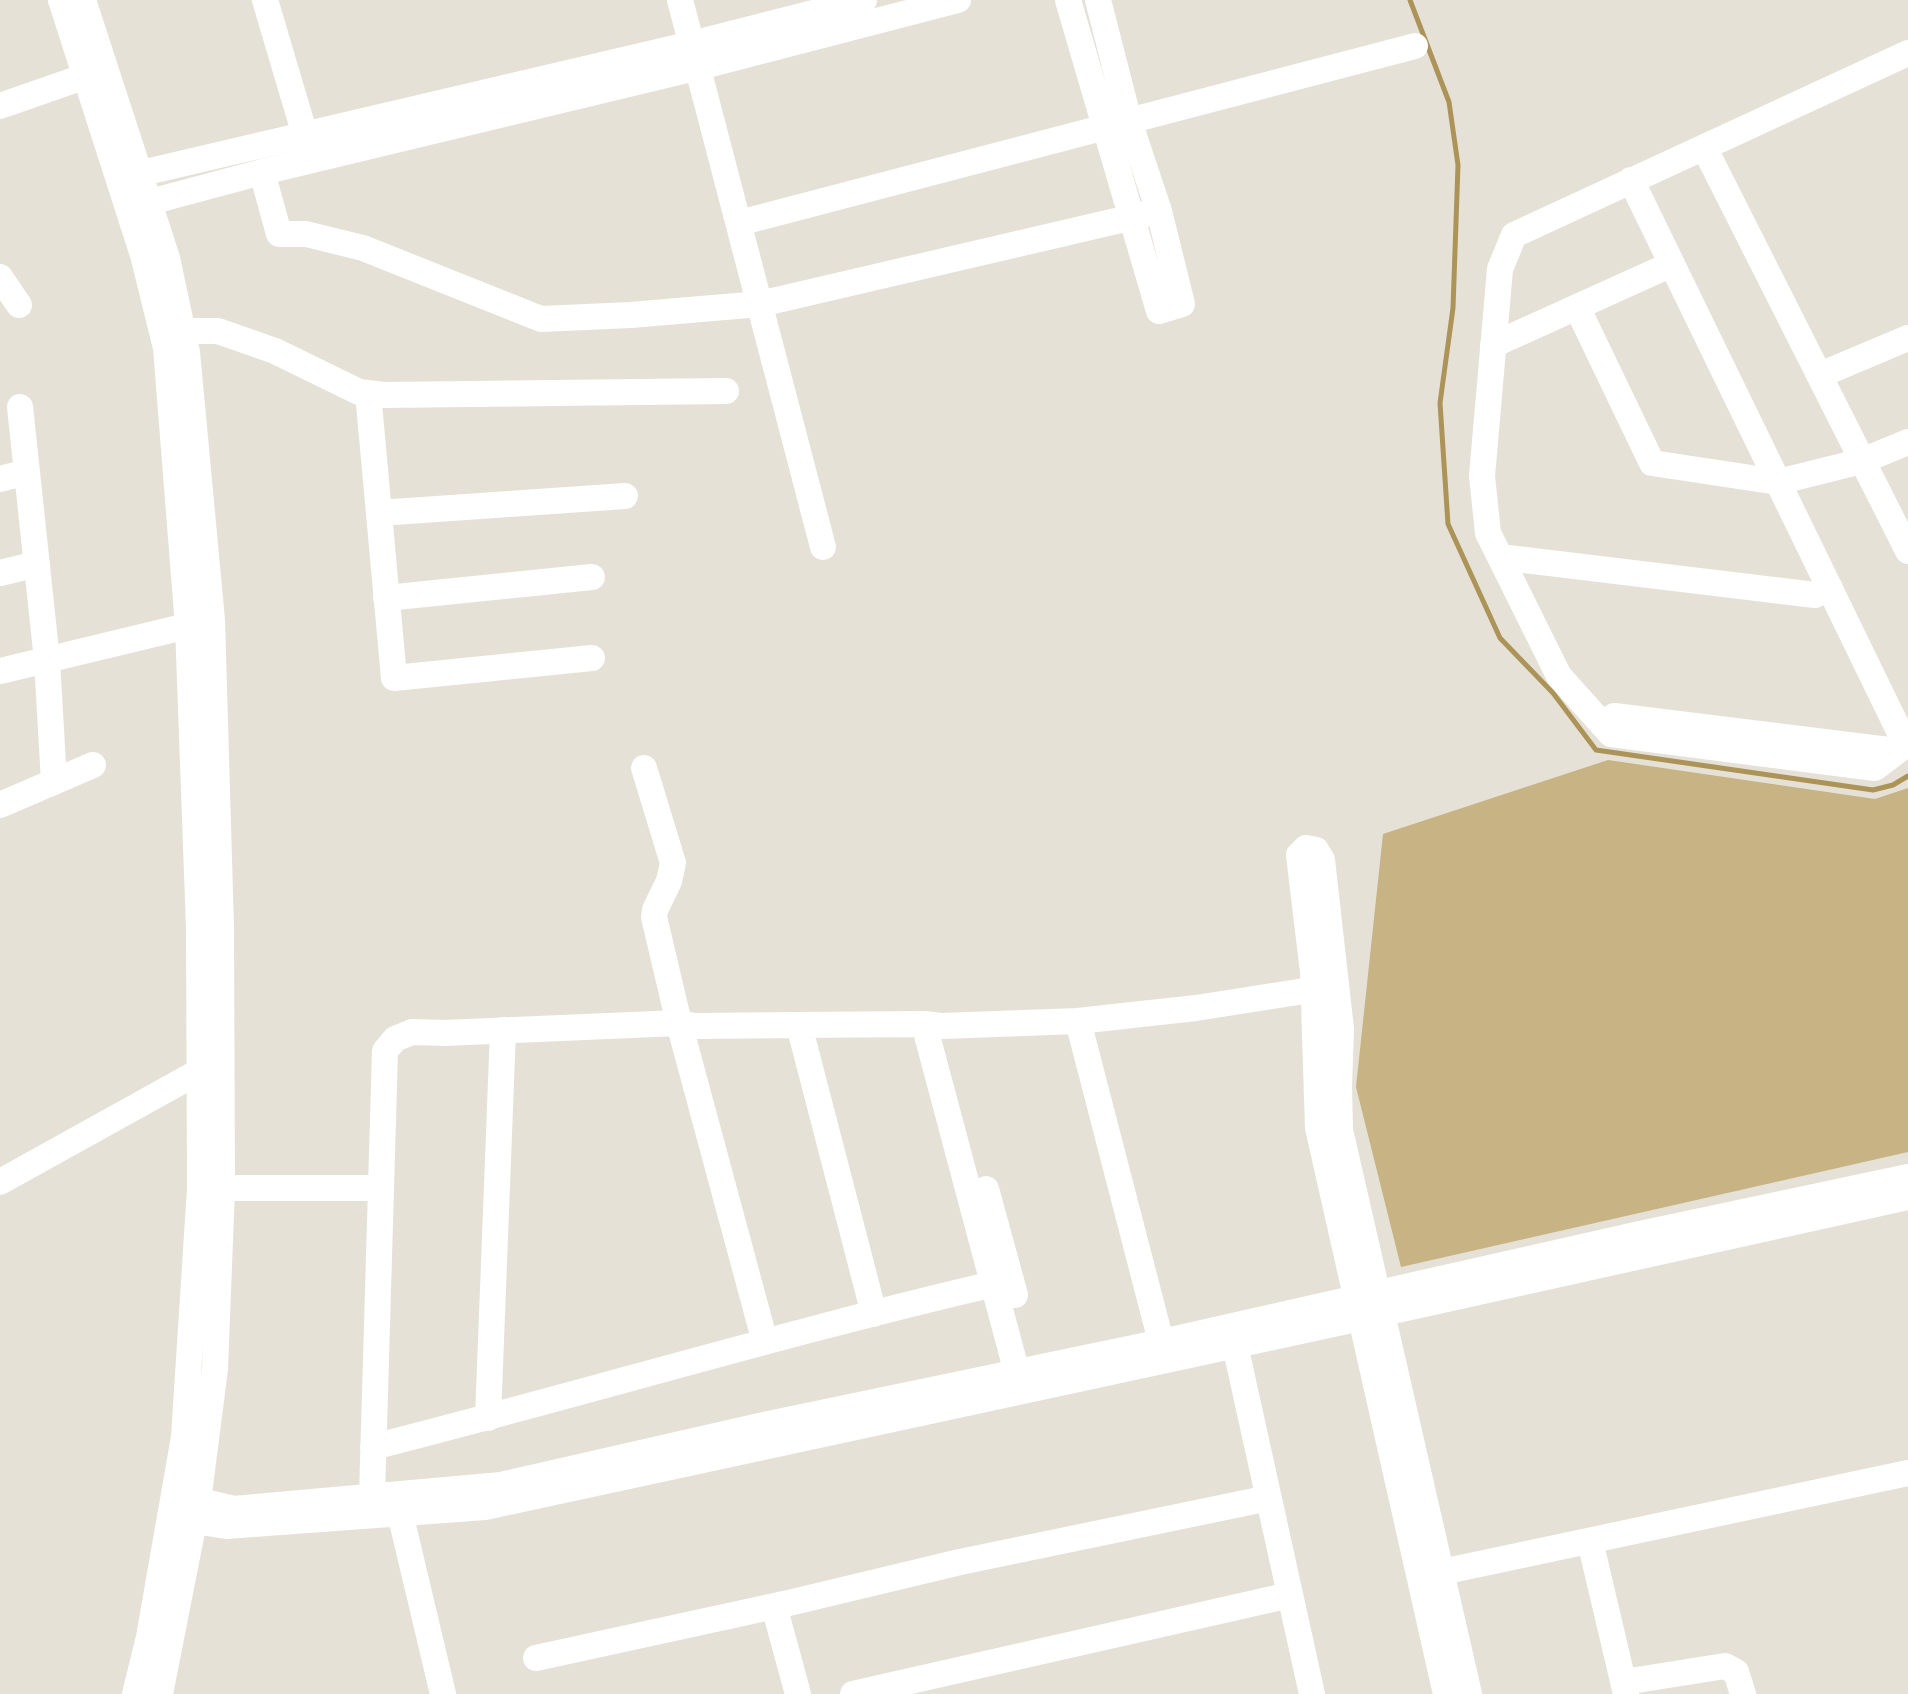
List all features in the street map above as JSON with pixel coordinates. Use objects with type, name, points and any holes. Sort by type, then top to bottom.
[{"type":"street","points":[[61,0],[86,76],[129,176]]},
{"type":"street","points":[[83,0],[138,205],[167,258],[187,352],[200,623],[210,927],[211,1188],[184,1437],[184,1508],[160,1694]]},
{"type":"street","points":[[265,0],[312,161]]},
{"type":"street","points":[[680,0],[823,547]]},
{"type":"street","points":[[138,205],[312,161],[696,56],[864,0]]},
{"type":"street","points":[[129,176],[305,136],[958,0]]},
{"type":"street","points":[[1068,0],[1117,124],[1159,211],[1182,304],[1159,311],[1132,218],[1117,124],[1098,0]]},
{"type":"street","points":[[739,223],[1415,46]]},
{"type":"street","points":[[1904,746],[1595,714],[1559,676],[1488,533],[1482,476],[1500,269],[1514,235],[1908,53]]},
{"type":"street","points":[[0,106],[86,76]]},
{"type":"street","points":[[1704,147],[1908,551]]},
{"type":"street","points":[[262,172],[279,234],[306,234],[363,248],[541,319],[632,315],[760,304],[1159,211]]},
{"type":"street","points":[[1631,180],[1830,588],[1904,746]]},
{"type":"street","points":[[138,205],[143,255],[166,348],[200,623]]},
{"type":"street","points":[[1493,345],[1672,264]]},
{"type":"street","points":[[0,277],[19,305]]},
{"type":"street","points":[[1577,308],[1652,463],[1778,482],[1862,460],[1908,442]]},
{"type":"street","points":[[183,331],[218,331],[275,351],[359,392],[384,395],[726,391]]},
{"type":"street","points":[[1820,375],[1908,338]]},
{"type":"street","points":[[368,393],[394,678],[592,658]]},
{"type":"street","points":[[20,407],[47,660],[54,782]]},
{"type":"street","points":[[0,479],[27,472]]},
{"type":"street","points":[[379,513],[625,496]]},
{"type":"street","points":[[1500,557],[1815,595],[1830,588]]},
{"type":"street","points":[[0,573],[37,564]]},
{"type":"street","points":[[386,598],[592,577]]},
{"type":"street","points":[[0,671],[200,623]]},
{"type":"street","points":[[0,805],[93,765]]},
{"type":"street","points":[[644,768],[674,863],[669,881],[654,914],[679,1023],[765,1342]]},
{"type":"street","points":[[210,927],[200,1071],[211,1188]]},
{"type":"street","points":[[373,1506],[386,1051],[395,1039],[412,1032],[444,1033],[679,1023],[694,1026],[933,1025],[1078,1021],[1196,1008],[1325,987],[1341,1029],[1338,1105],[1340,1130],[1370,1306],[1446,1694]]},
{"type":"street","points":[[1078,1021],[1163,1351]]},
{"type":"street","points":[[799,1025],[874,1314]]},
{"type":"street","points":[[933,1025],[1028,1380]]},
{"type":"street","points":[[488,1418],[503,1030]]},
{"type":"street","points":[[0,1182],[200,1071]]},
{"type":"street","points":[[1163,1351],[1236,1345],[1370,1306],[1640,1234],[1908,1177]]},
{"type":"street","points":[[211,1188],[381,1188]]},
{"type":"street","points":[[373,1506],[400,1514],[485,1507],[1028,1380],[1370,1306],[1908,1197]]},
{"type":"street","points":[[373,1447],[765,1342],[1002,1282]]},
{"type":"street","points":[[1370,1306],[1442,1572],[1469,1694]]},
{"type":"street","points":[[1236,1345],[1312,1694]]},
{"type":"street","points":[[184,1508],[226,1526],[373,1506],[501,1485],[764,1425],[1028,1380]]},
{"type":"street","points":[[1442,1572],[1908,1473]]},
{"type":"street","points":[[536,1658],[774,1606],[960,1562],[1269,1498]]},
{"type":"street","points":[[135,1694],[184,1508]]},
{"type":"street","points":[[400,1514],[443,1694]]},
{"type":"street","points":[[1590,1541],[1625,1688],[1725,1666],[1736,1671],[1743,1694]]},
{"type":"street","points":[[853,1694],[1290,1595]]},
{"type":"street","points":[[774,1606],[798,1694]]},
{"type":"shaded area","points":[[1608,760],[1875,799],[1908,788],[1908,1152],[1401,1267],[1356,1087],[1383,834]]},
{"type":"waterway","points":[[1410,0],[1449,102],[1458,165],[1453,308],[1440,403],[1448,524],[1500,638],[1553,693],[1596,750],[1873,790],[1893,785],[1908,776]]}]
